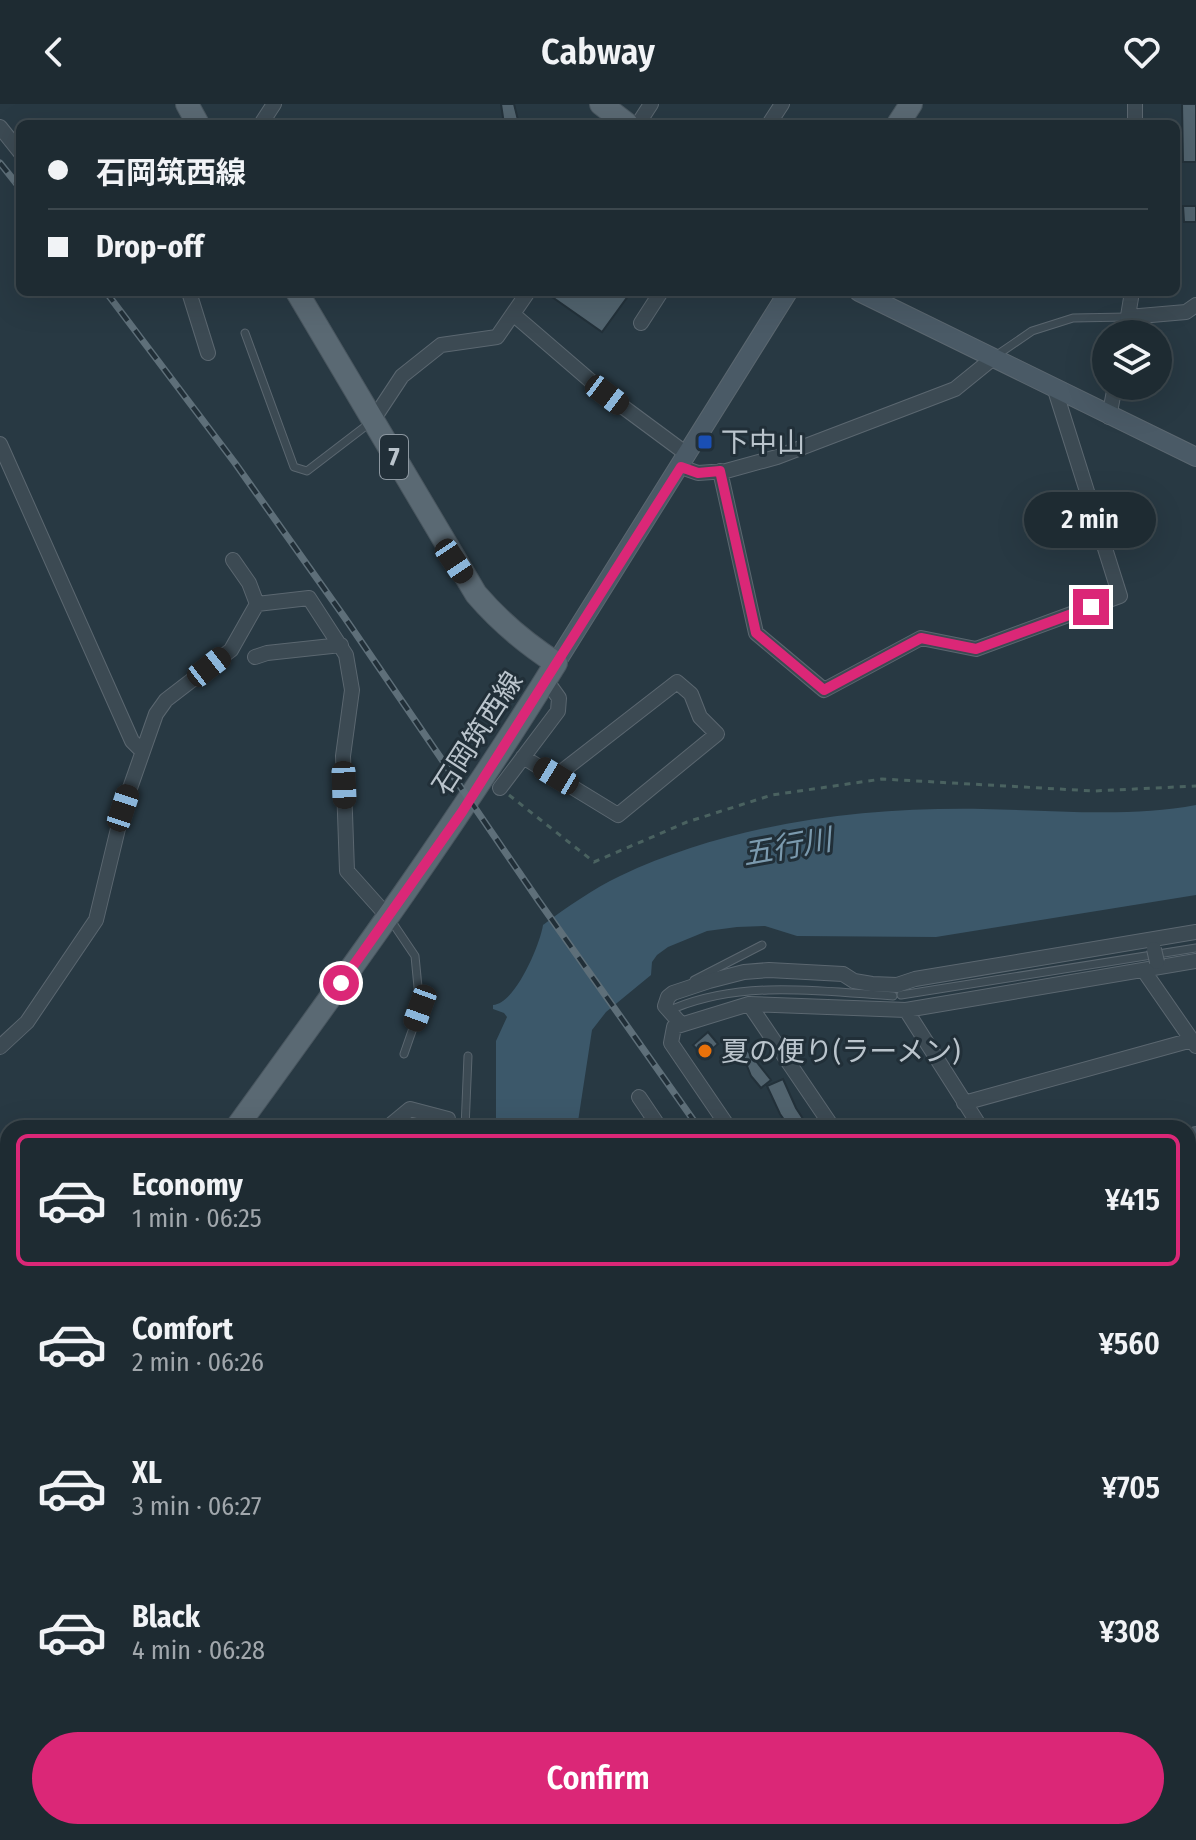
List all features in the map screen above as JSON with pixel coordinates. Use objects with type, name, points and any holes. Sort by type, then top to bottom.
[{"type":"main road","points":[[601,104],[622,120]]},
{"type":"main road","name":"石岡筑西線","points":[[242,1120],[389,918],[470,800],[551,671],[497,619],[476,594],[299,296]]},
{"type":"street","points":[[0,127],[16,147]]},
{"type":"street","points":[[190,296],[208,353]]},
{"type":"street","points":[[373,420],[402,376],[441,345],[497,337],[525,296]]},
{"type":"street","points":[[641,323],[658,296]]},
{"type":"street","points":[[500,788],[558,711],[559,698],[551,671],[786,296]]},
{"type":"street","points":[[867,296],[1196,457]]},
{"type":"street","points":[[1127,320],[1131,296]]},
{"type":"street","points":[[1128,317],[1186,312],[1195,306]]},
{"type":"street","points":[[513,314],[698,473],[720,471],[777,457],[955,389],[992,359]]},
{"type":"street","points":[[720,471],[756,633],[824,690],[921,638],[976,649],[1120,596],[1055,390]]},
{"type":"street","points":[[1109,417],[1112,400]]},
{"type":"street","points":[[0,444],[132,741],[142,751]]},
{"type":"street","points":[[233,560],[249,583],[257,604]]},
{"type":"street","points":[[257,604],[309,598],[346,655],[352,690],[343,756],[347,871],[389,918]]},
{"type":"street","points":[[0,1047],[27,1022],[96,920],[123,808],[156,714],[166,700],[231,650],[257,604]]},
{"type":"street","points":[[255,657],[341,645]]},
{"type":"street","points":[[523,757],[618,815],[717,734],[700,717],[691,694],[677,682],[556,776]]},
{"type":"street","points":[[681,1024],[665,1006],[668,997],[744,972],[769,970],[843,974],[898,999],[1153,958],[1196,932]]},
{"type":"street","points":[[964,1103],[1194,1043],[1153,958]]},
{"type":"street","points":[[724,1120],[671,1043],[674,1027],[749,1004],[898,999],[1153,958],[1196,961]]},
{"type":"street","points":[[898,999],[976,1120]]},
{"type":"street","points":[[749,1004],[828,1120]]},
{"type":"street","points":[[639,1097],[655,1120]]},
{"type":"street","points":[[397,1120],[410,1109],[448,1120]]},
{"type":"lane","points":[[992,359],[1032,331],[1073,318],[1128,317]]},
{"type":"lane","points":[[245,333],[294,467],[307,471],[373,420]]},
{"type":"lane","points":[[389,918],[415,956],[420,1008],[404,1054]]},
{"type":"lane","points":[[679,991],[699,977],[762,945]]},
{"type":"lane","points":[[675,1008],[724,992],[755,990],[796,989],[898,999],[1196,948]]},
{"type":"lane","points":[[465,1120],[468,1056]]},
{"type":"path","points":[[500,788],[594,862],[687,822],[772,795],[882,779],[1094,791],[1196,786]]},
{"type":"water","name":"五行川","points":[[1196,805],[1196,895],[936,937],[797,936],[765,926],[707,931],[668,947],[657,955],[652,962],[651,975],[606,1012],[592,1030],[578,1120],[496,1120],[496,1041],[507,1017],[493,1009],[493,1005],[510,995],[518,985],[532,959],[543,925],[620,876],[707,843],[752,831],[844,815],[937,809],[1117,812]]},
{"type":"building","points":[[501,104],[514,104],[518,120],[503,120]]},
{"type":"building","points":[[1182,104],[1196,104],[1196,162],[1183,162]]},
{"type":"building","points":[[1183,206],[1196,206],[1196,222],[1184,222]]},
{"type":"building","points":[[551,296],[628,296],[602,332]]},
{"type":"building","points":[[708,1032],[718,1044],[703,1057],[693,1045]]},
{"type":"building","points":[[744,1046],[771,1080],[761,1088],[751,1076],[740,1048]]},
{"type":"building","points":[[783,1079],[804,1120],[784,1120],[767,1086]]},
{"type":"railway","points":[[0,163],[16,183]]},
{"type":"railway","points":[[109,296],[235,463],[345,618],[693,1120]]},
{"type":"place","name":"下中山","points":[[705,442]]},
{"type":"place","name":"夏の便り(ラーメン)","points":[[705,1051]]},
{"type":"route","points":[[341,983],[462,812],[681,467],[698,473],[720,471],[756,633],[824,690],[921,638],[976,649],[1091,607]]}]
